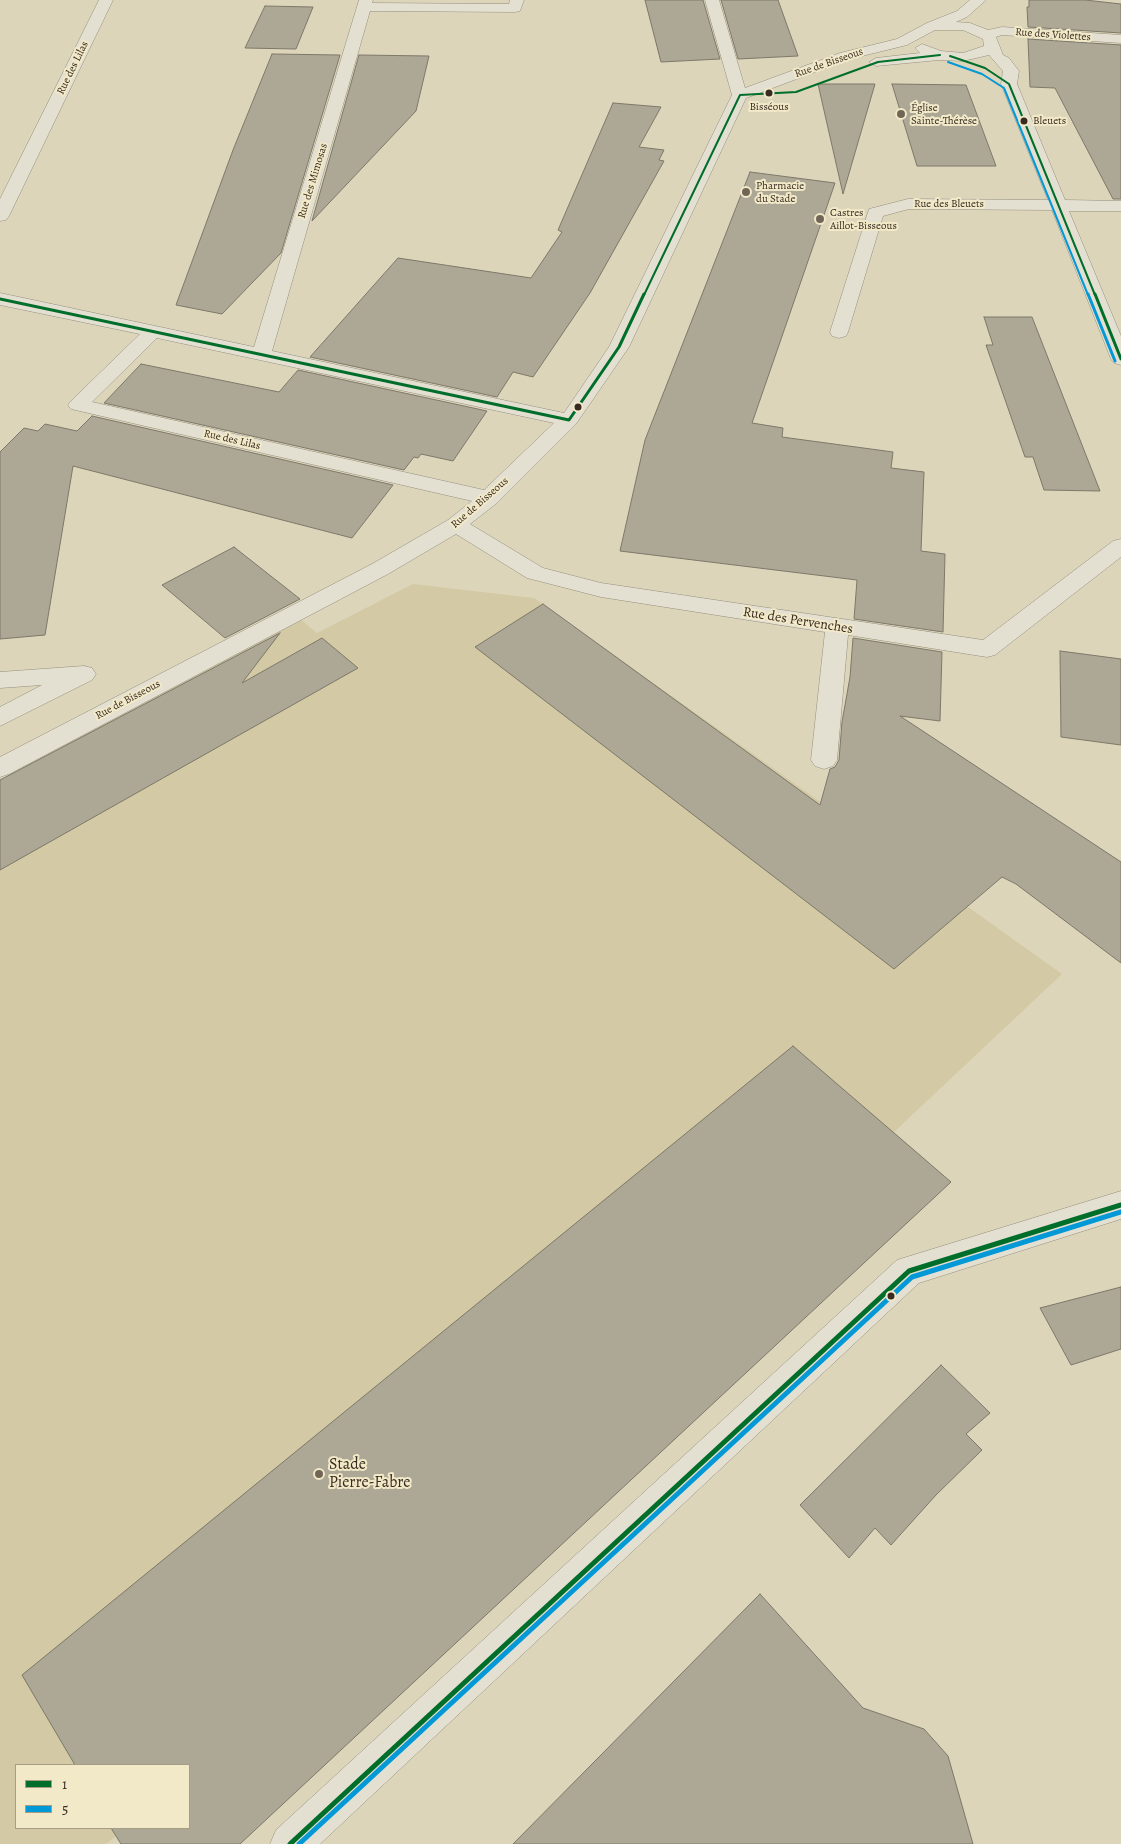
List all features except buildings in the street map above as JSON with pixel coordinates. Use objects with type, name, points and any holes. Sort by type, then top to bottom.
[{"type":"street","name":"Rue des Lilas","points":[[0,216],[106,0]]},
{"type":"street","name":"Rue des Mimosas","points":[[262,354],[365,4],[515,8],[517,0]]},
{"type":"street","points":[[712,0],[740,95]]},
{"type":"street","name":"Rue de Bisseous","points":[[0,768],[100,690],[380,569],[456,526],[489,498],[569,420],[618,347],[740,95],[845,56],[902,42],[932,26],[962,14],[979,0]]},
{"type":"street","points":[[986,10],[987,37],[997,56],[1004,61],[1011,71],[1009,84],[1121,359]]},
{"type":"street","points":[[932,26],[959,26],[987,37]]},
{"type":"street","name":"Rue des Violettes","points":[[987,37],[1002,31],[1121,39]]},
{"type":"street","points":[[918,33],[916,42],[920,47],[985,68],[1009,84]]},
{"type":"street","name":"Rue de Bisseous","points":[[740,95],[796,92],[878,62],[945,56],[976,56],[991,48],[987,37]]},
{"type":"street","name":"Rue des Bleuets","points":[[839,332],[874,213],[908,204],[1058,205]]},
{"type":"street","points":[[1058,205],[1121,206]]},
{"type":"street","points":[[0,299],[569,420]]},
{"type":"street","name":"Rue des Lilas","points":[[154,331],[78,405],[489,498]]},
{"type":"street","name":"Rue des Pervenches","points":[[456,526],[535,573],[601,590],[987,649],[1121,546]]},
{"type":"street","points":[[824,760],[836,627]]},
{"type":"street","points":[[0,680],[100,690]]},
{"type":"street","points":[[0,717],[100,690]]},
{"type":"street","points":[[290,1844],[909,1271],[1121,1205]]},
{"type":"shaded area","name":"Stade Pierre-Fabre","points":[[413,584],[534,598],[1062,974],[894,1132],[951,1182],[240,1844],[121,1844],[116,1836],[106,1844],[0,1844],[0,780],[300,619],[317,633]]},
{"type":"transit line","name":"1","points":[[0,299],[569,420],[619,347],[740,95],[796,92],[878,62],[940,55]]},
{"type":"transit line","name":"1","points":[[950,56],[985,68],[1009,84],[1121,359]]},
{"type":"transit line","name":"5","points":[[948,62],[982,74],[1004,88],[1115,361]]},
{"type":"transit line","name":"1","points":[[290,1844],[909,1271],[1121,1205]]},
{"type":"transit line","name":"5","points":[[299,1844],[912,1277],[1121,1212]]},
{"type":"place","name":"Bisséous","points":[[769,93]]},
{"type":"place","name":"Église Sainte-Thérèse","points":[[901,114]]},
{"type":"place","name":"Bleuets","points":[[1024,121]]},
{"type":"place","name":"Pharmacie du Stade","points":[[746,192]]},
{"type":"place","name":"Castres Aillot-Bisseous","points":[[820,219]]},
{"type":"place","name":"Stade Pierre-Fabre","points":[[319,1474]]}]
